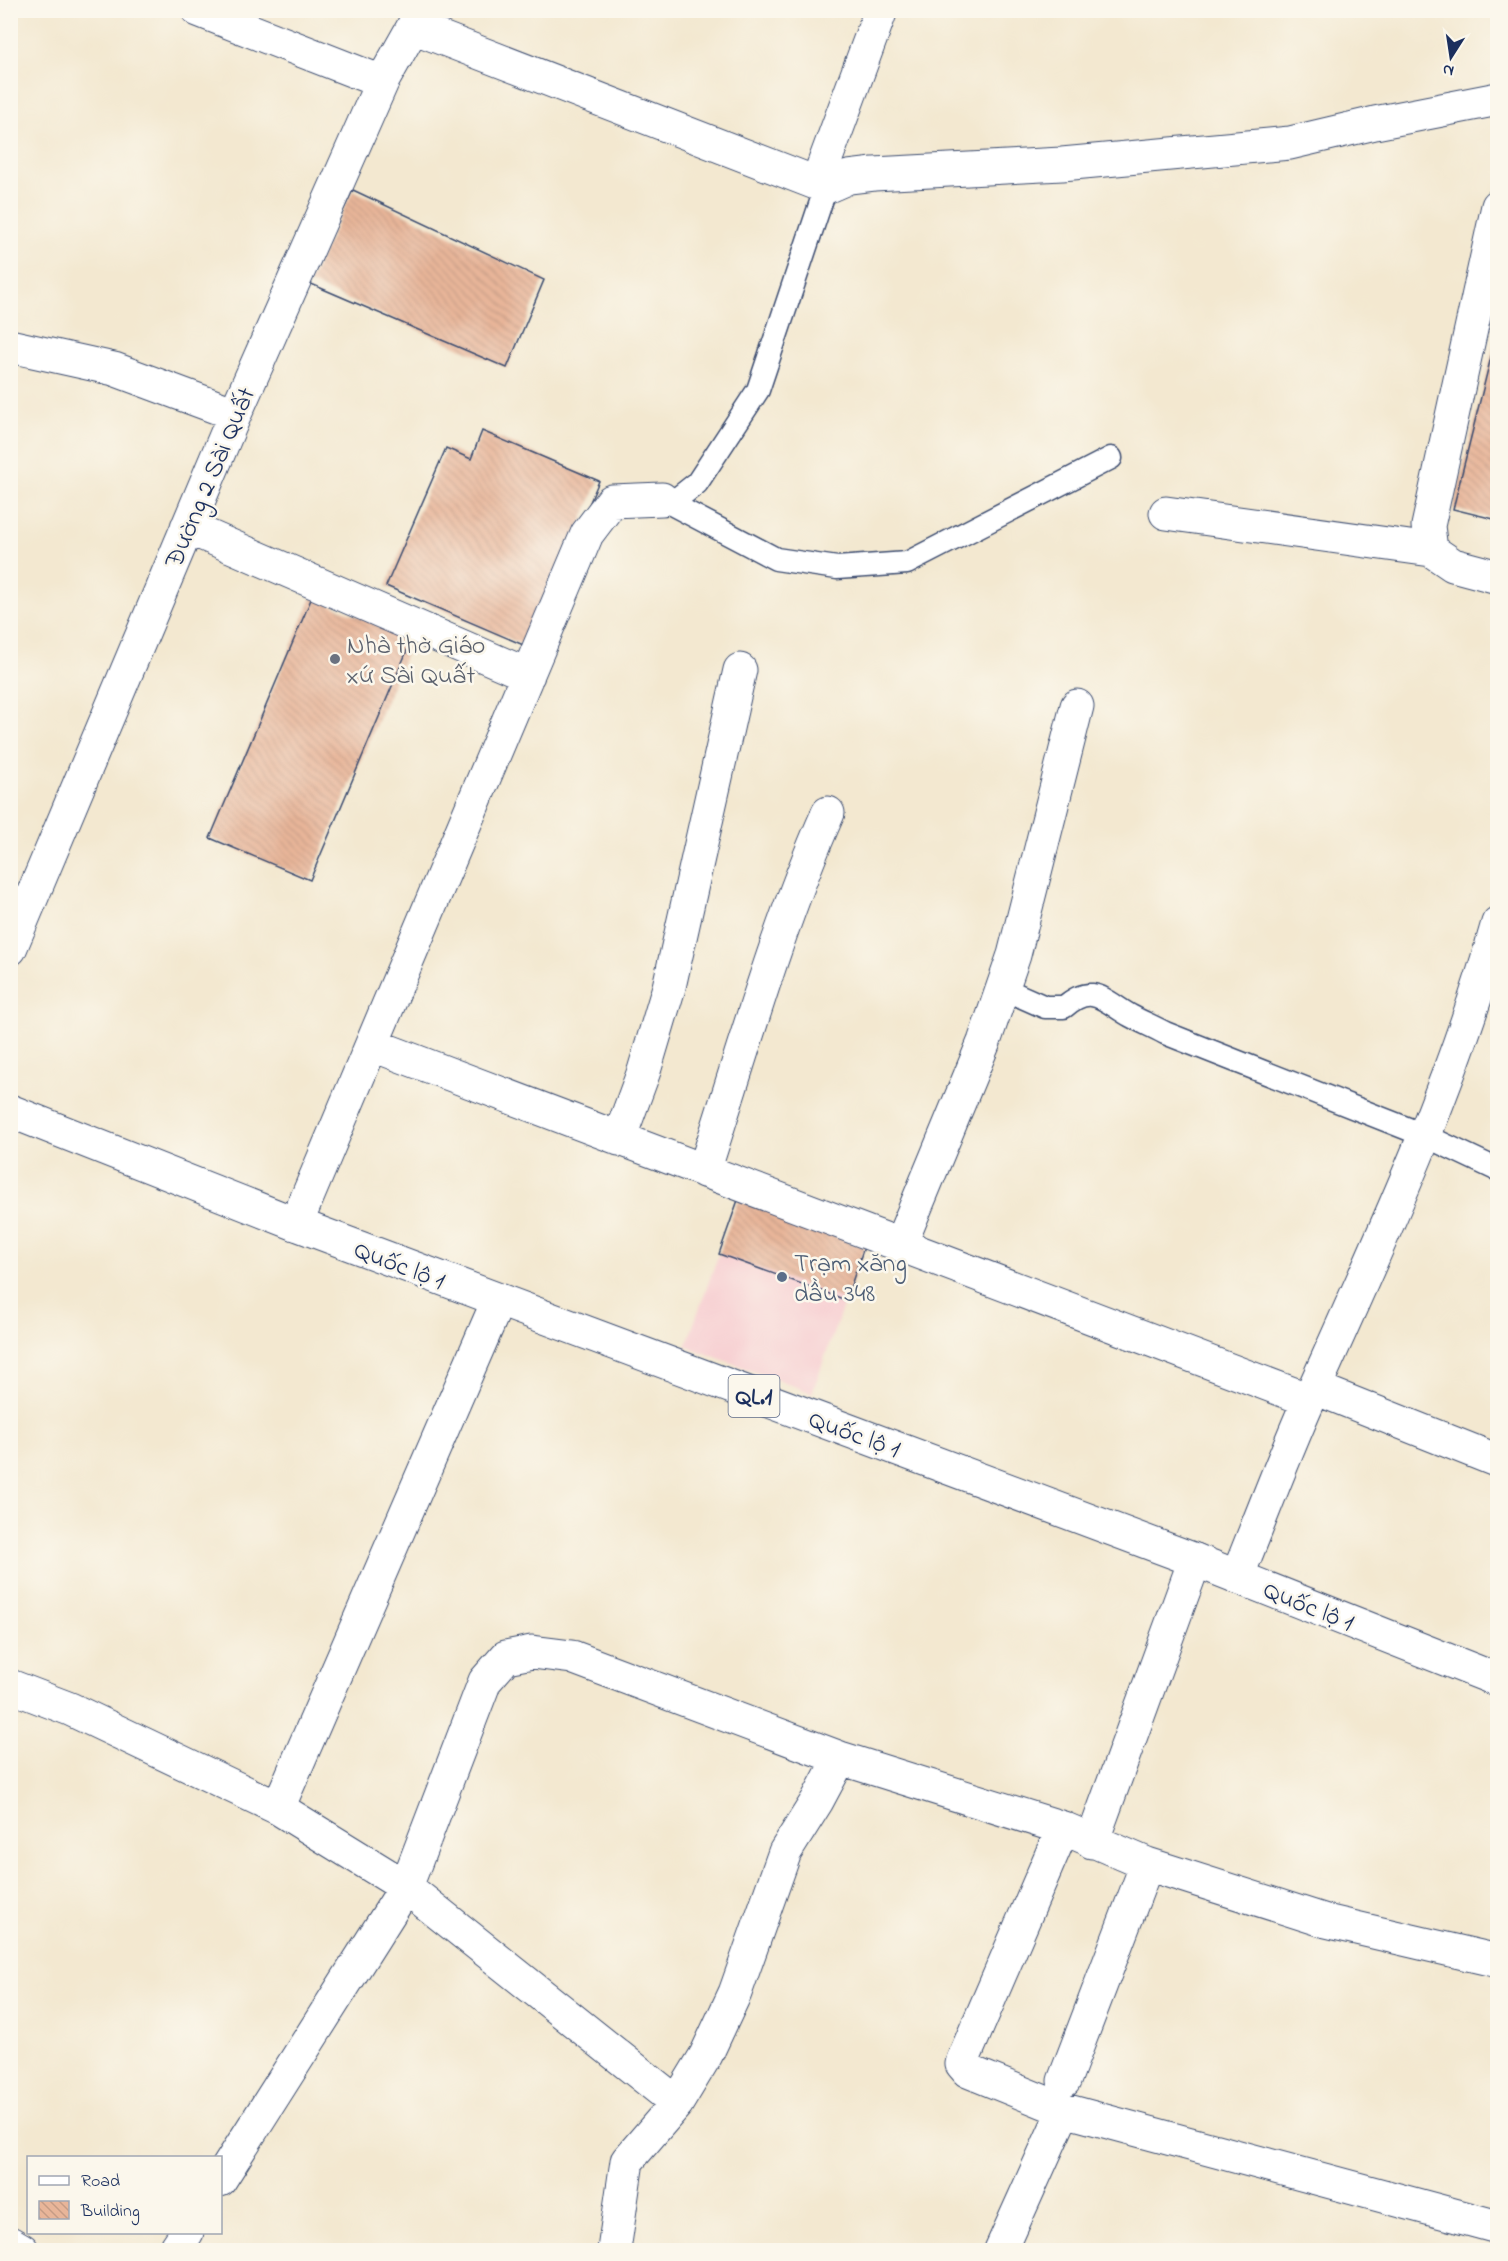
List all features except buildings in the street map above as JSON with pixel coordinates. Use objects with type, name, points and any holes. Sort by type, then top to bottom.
[{"type":"main road","points":[[198,10],[382,82]]},
{"type":"main road","points":[[822,185],[880,10]]},
{"type":"main road","points":[[417,19],[822,185],[849,177],[874,174],[1062,164],[1290,143],[1375,123],[1497,99]]},
{"type":"main road","name":"Đường 2 Sài Quất","points":[[10,950],[19,903],[382,82],[417,19]]},
{"type":"main road","points":[[1431,550],[1428,526],[1497,206]]},
{"type":"main road","points":[[10,346],[114,369],[235,414]]},
{"type":"main road","points":[[296,1224],[587,534],[612,501],[662,499]]},
{"type":"main road","points":[[1166,513],[1431,550],[1453,565],[1497,577]]},
{"type":"main road","points":[[187,527],[528,675]]},
{"type":"main road","points":[[619,1139],[644,1071],[669,987],[740,670]]},
{"type":"main road","points":[[900,1245],[984,1042],[1014,954],[1077,706]]},
{"type":"main road","points":[[704,1171],[772,962],[807,861],[828,813]]},
{"type":"main road","points":[[1237,1577],[1312,1394],[1426,1137],[1484,970],[1497,923]]},
{"type":"main road","points":[[373,1045],[900,1245],[1497,1461]]},
{"type":"main road","name":"Quốc lộ 1","points":[[10,1111],[498,1301],[1195,1560],[1497,1680]]},
{"type":"main road","points":[[278,1808],[498,1301]]},
{"type":"main road","points":[[1092,1842],[1195,1560]]},
{"type":"main road","points":[[222,2177],[406,1887],[484,1681],[506,1657],[532,1652],[572,1657],[840,1758],[1063,1828],[1147,1864],[1326,1921],[1497,1961]]},
{"type":"main road","points":[[10,1686],[70,1708],[278,1808],[406,1887],[677,2103]]},
{"type":"main road","points":[[614,2250],[627,2161],[677,2103],[706,2055],[735,1993],[785,1851],[817,1801],[840,1758]]},
{"type":"main road","points":[[1063,1828],[962,2064],[968,2071],[1064,2096],[1497,2228]]},
{"type":"main road","points":[[1001,2250],[1064,2096],[1147,1864]]},
{"type":"main road","points":[[175,2250],[186,2234]]},
{"type":"main road","points":[[10,2243],[22,2250]]},
{"type":"lane","points":[[662,499],[678,498],[697,483],[758,390],[822,185]]},
{"type":"lane","points":[[662,499],[776,559],[837,568],[907,563],[1111,458]]},
{"type":"lane","points":[[1002,988],[1045,1007],[1064,1006],[1075,997],[1091,993],[1108,1000],[1129,1015],[1165,1033],[1426,1137],[1497,1170]]},
{"type":"shaded area","name":"Trạm xăng dầu 348","points":[[738,1200],[864,1247],[812,1393],[686,1346]]},
{"type":"place","name":"Nhà thờ Giáo xứ Sài Quất","points":[[335,659]]},
{"type":"place","name":"Trạm xăng dầu 348","points":[[782,1277]]}]
